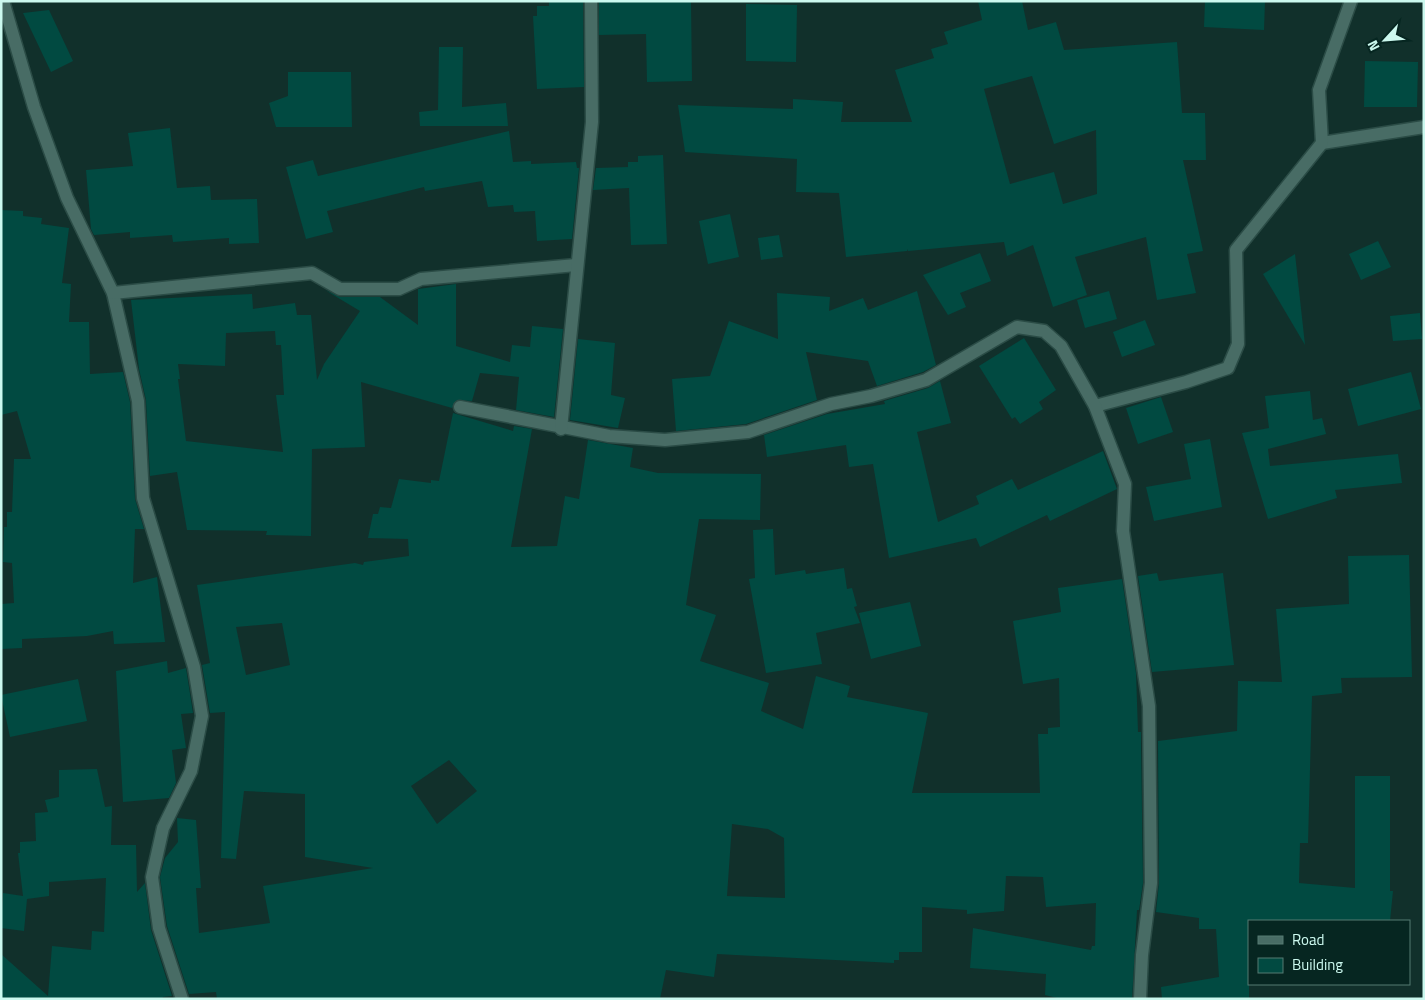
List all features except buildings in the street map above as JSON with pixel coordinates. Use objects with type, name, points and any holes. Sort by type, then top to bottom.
[{"type":"street","points":[[3,1],[34,107],[67,198],[113,293],[138,401],[143,498],[194,666],[202,716],[191,771],[163,828],[152,877],[160,928],[182,999]]},
{"type":"street","points":[[561,428],[576,265],[592,122],[592,1]]},
{"type":"street","points":[[1095,406],[1186,382],[1228,368],[1238,344],[1236,250],[1322,143],[1319,90],[1351,1]]},
{"type":"street","points":[[1322,143],[1424,127]]},
{"type":"street","points":[[113,293],[312,273],[340,289],[399,289],[421,279],[576,265]]},
{"type":"street","points":[[460,407],[609,436],[665,440],[748,432],[831,404],[871,396],[926,380],[1017,327],[1044,331],[1061,346],[1095,406],[1125,484],[1123,531],[1149,706],[1151,883],[1142,955],[1140,999]]}]
